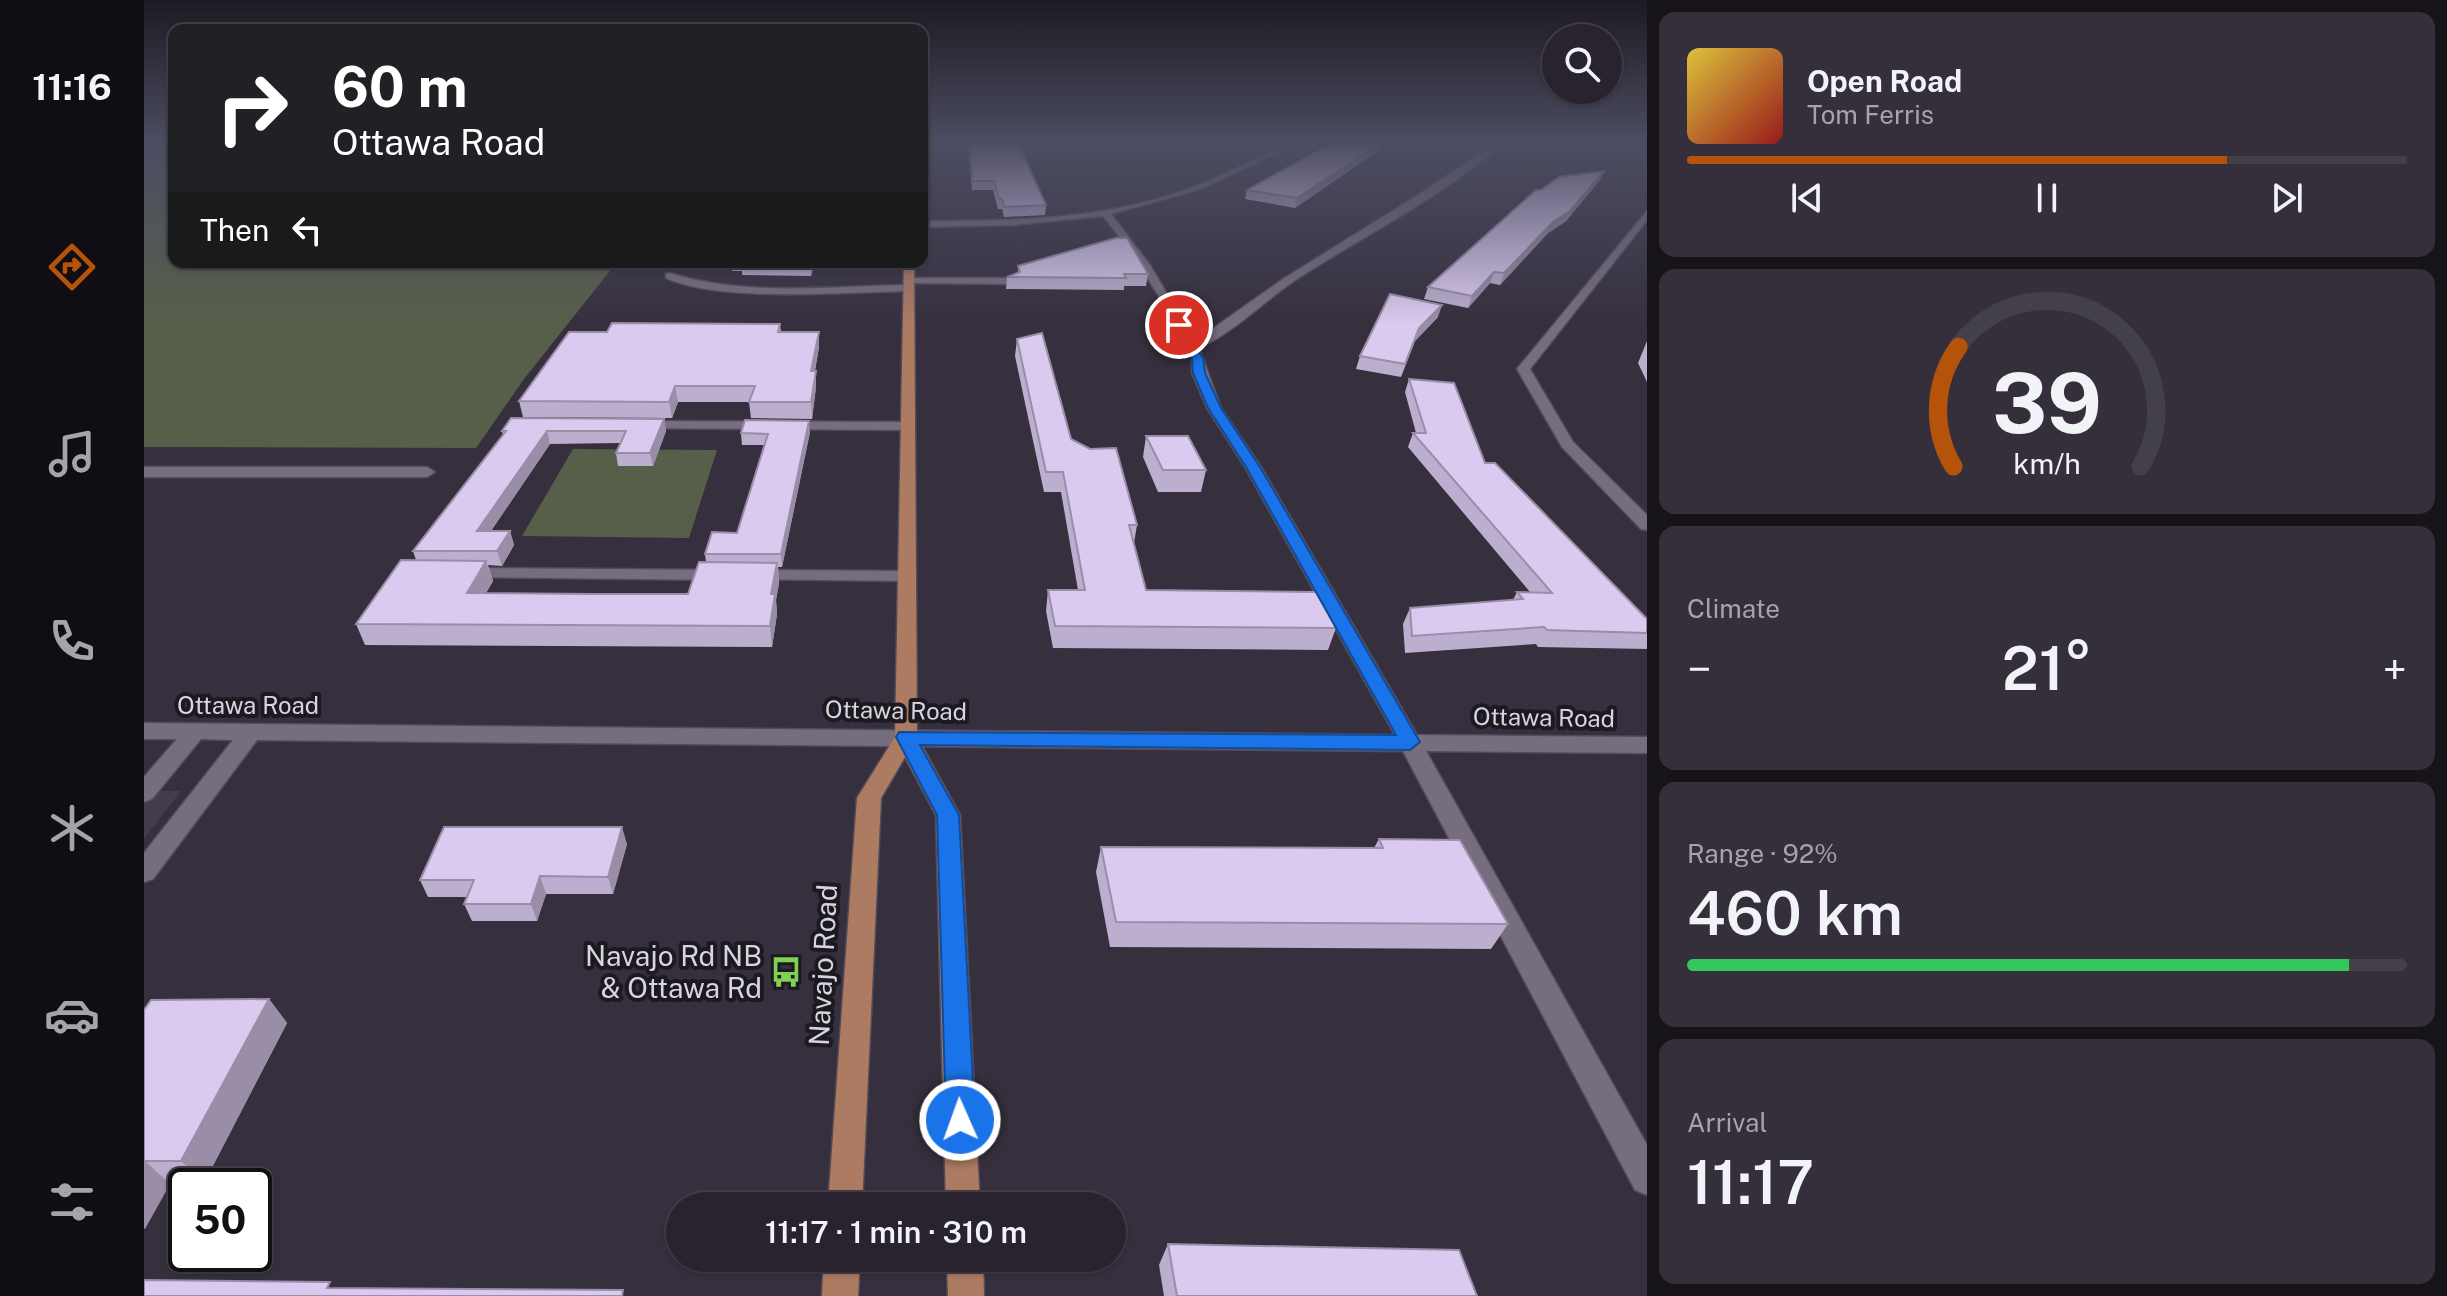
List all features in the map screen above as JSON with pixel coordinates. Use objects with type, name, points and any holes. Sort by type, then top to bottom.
[{"type":"main road","points":[[909,268],[906,737],[948,815],[962,1192]]},
{"type":"main road","name":"Navajo Road","points":[[846,1192],[869,798],[906,737]]},
{"type":"main road","points":[[840,1296],[841,1272]]},
{"type":"main road","points":[[965,1272],[966,1296]]},
{"type":"street","points":[[928,224],[1021,224],[1106,214],[1149,203]]},
{"type":"street","points":[[1192,347],[1210,340],[1226,324],[1405,203]]},
{"type":"street","points":[[1106,214],[1133,242],[1192,347],[1214,408],[1253,467],[1410,742],[1647,1178]]},
{"type":"street","points":[[1647,214],[1523,369],[1567,444],[1647,525]]},
{"type":"street","points":[[670,276],[675,282],[689,286],[730,288],[1013,281]]},
{"type":"street","points":[[624,425],[908,426]]},
{"type":"street","points":[[144,472],[427,472]]},
{"type":"street","points":[[444,573],[906,576]]},
{"type":"street","name":"Ottawa Road","points":[[144,731],[1647,745]]},
{"type":"street","points":[[144,872],[252,731]]},
{"type":"street","points":[[144,793],[195,732]]},
{"type":"shaded area","points":[[144,791],[181,791],[144,839]]},
{"type":"green space","points":[[144,203],[168,203],[168,268],[612,268],[524,379],[476,448],[144,447]]},
{"type":"green space","points":[[573,449],[717,450],[689,538],[522,536]]},
{"type":"building","points":[[1003,203],[1046,205],[1004,207]]},
{"type":"building","points":[[1521,203],[1576,203],[1553,222],[1504,273],[1494,272],[1472,296],[1428,287]]},
{"type":"building","points":[[1116,238],[1127,238],[1148,274],[1124,274],[1126,278],[1007,277],[1020,272],[1018,266]]},
{"type":"building","points":[[1390,294],[1442,305],[1419,328],[1405,364],[1360,356]]},
{"type":"building","points":[[612,323],[780,324],[778,332],[819,332],[811,371],[816,371],[811,402],[749,402],[755,386],[675,386],[669,402],[519,401],[569,332],[607,332]]},
{"type":"building","points":[[1042,333],[1071,439],[1090,449],[1116,448],[1137,525],[1129,525],[1146,590],[1316,592],[1336,628],[1055,626],[1048,590],[1085,590],[1063,472],[1046,472],[1017,339]]},
{"type":"building","points":[[1409,379],[1454,383],[1485,463],[1495,463],[1647,619],[1647,633],[1547,630],[1544,627],[1412,636],[1410,608],[1523,599],[1517,592],[1552,593],[1413,433],[1426,433]]},
{"type":"building","points":[[511,418],[664,419],[650,453],[616,453],[626,431],[547,431],[477,531],[510,531],[497,551],[413,551],[506,431],[502,431]]},
{"type":"building","points":[[745,420],[809,421],[781,554],[705,554],[712,532],[737,533],[768,434],[741,433]]},
{"type":"building","points":[[1146,436],[1188,436],[1206,470],[1163,470]]},
{"type":"building","points":[[401,560],[486,561],[467,593],[591,594],[688,594],[699,562],[777,563],[771,594],[775,594],[770,626],[356,624]]},
{"type":"building","points":[[444,827],[622,827],[608,877],[540,876],[531,904],[464,904],[474,880],[420,880]]},
{"type":"building","points":[[1379,839],[1460,840],[1508,924],[1116,922],[1101,847],[1383,848]]},
{"type":"building","points":[[269,999],[181,1161],[145,1161],[144,1164],[144,1010],[151,1000]]},
{"type":"building","points":[[1168,1244],[1459,1250],[1477,1296],[1177,1296]]},
{"type":"building","points":[[144,1280],[330,1282],[327,1288],[623,1290],[622,1296],[144,1296]]},
{"type":"place","name":"Navajo Rd NB & Ottawa Rd","points":[[786,972]]},
{"type":"route","points":[[960,1120],[948,815],[906,737],[1410,742],[1253,467],[1214,408],[1199,373],[1198,358],[1179,325]]}]
